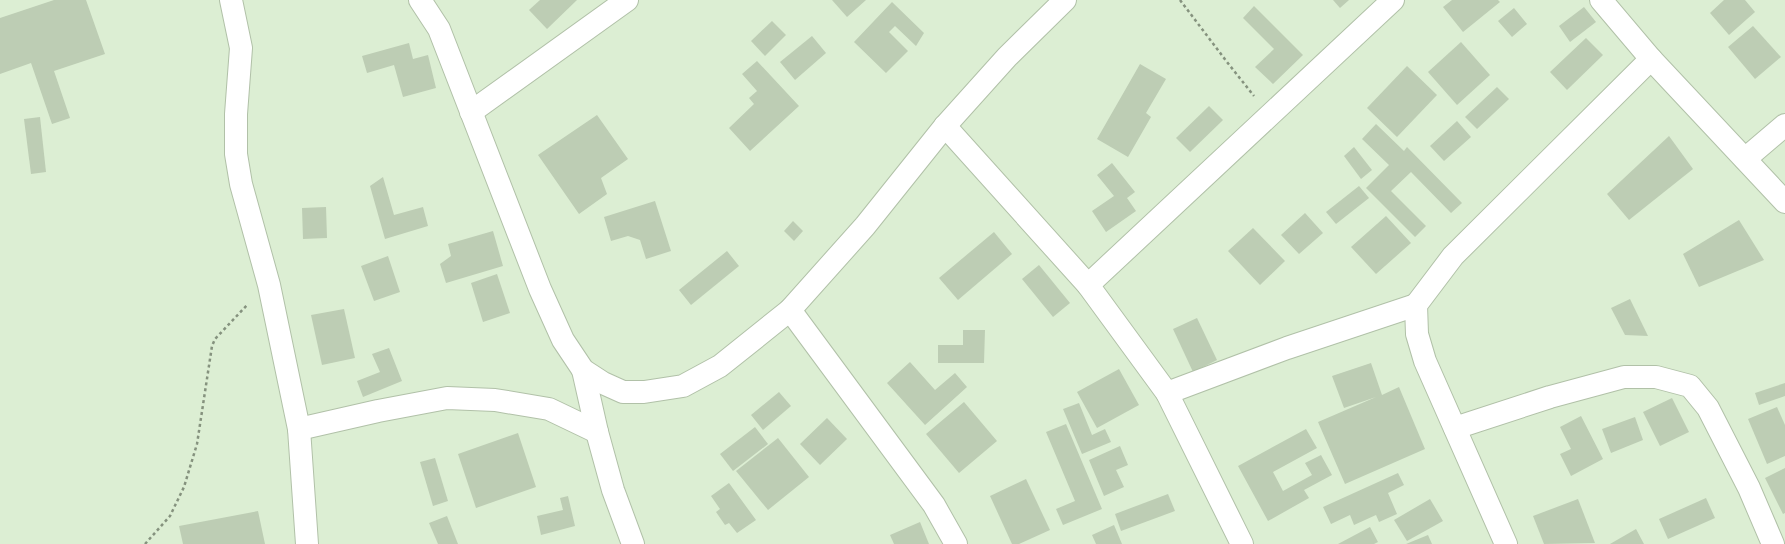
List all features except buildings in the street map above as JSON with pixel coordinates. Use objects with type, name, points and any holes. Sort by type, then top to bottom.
[{"type":"street","points":[[231,0],[241,48],[236,114],[236,154],[241,184],[269,285],[299,429],[306,544]]},
{"type":"street","points":[[420,0],[439,29],[540,289],[563,340],[583,370],[597,432],[613,490],[633,544]]},
{"type":"street","points":[[471,112],[627,0]]},
{"type":"street","points":[[583,370],[603,383],[623,392],[644,392],[683,386],[720,366],[790,310],[865,226],[945,126],[1007,57],[1065,0]]},
{"type":"street","points":[[1088,285],[1393,0]]},
{"type":"street","points":[[1601,0],[1651,60],[1785,202]]},
{"type":"street","points":[[1168,393],[1287,348],[1416,305],[1452,256],[1651,60]]},
{"type":"street","points":[[1745,159],[1785,125]]},
{"type":"street","points":[[945,126],[1088,285],[1168,393],[1242,544]]},
{"type":"street","points":[[1416,305],[1417,334],[1425,361],[1506,544]]},
{"type":"street","points":[[790,310],[934,505],[956,544]]},
{"type":"street","points":[[1455,428],[1550,397],[1624,378],[1656,377],[1690,386],[1708,408],[1749,488],[1773,544]]},
{"type":"street","points":[[299,429],[378,411],[447,398],[495,400],[549,409],[597,432]]},
{"type":"path","points":[[1180,0],[1227,62],[1270,114]]},
{"type":"path","points":[[146,544],[170,516],[184,487],[198,444],[212,346],[215,339],[242,309],[269,285]]}]
